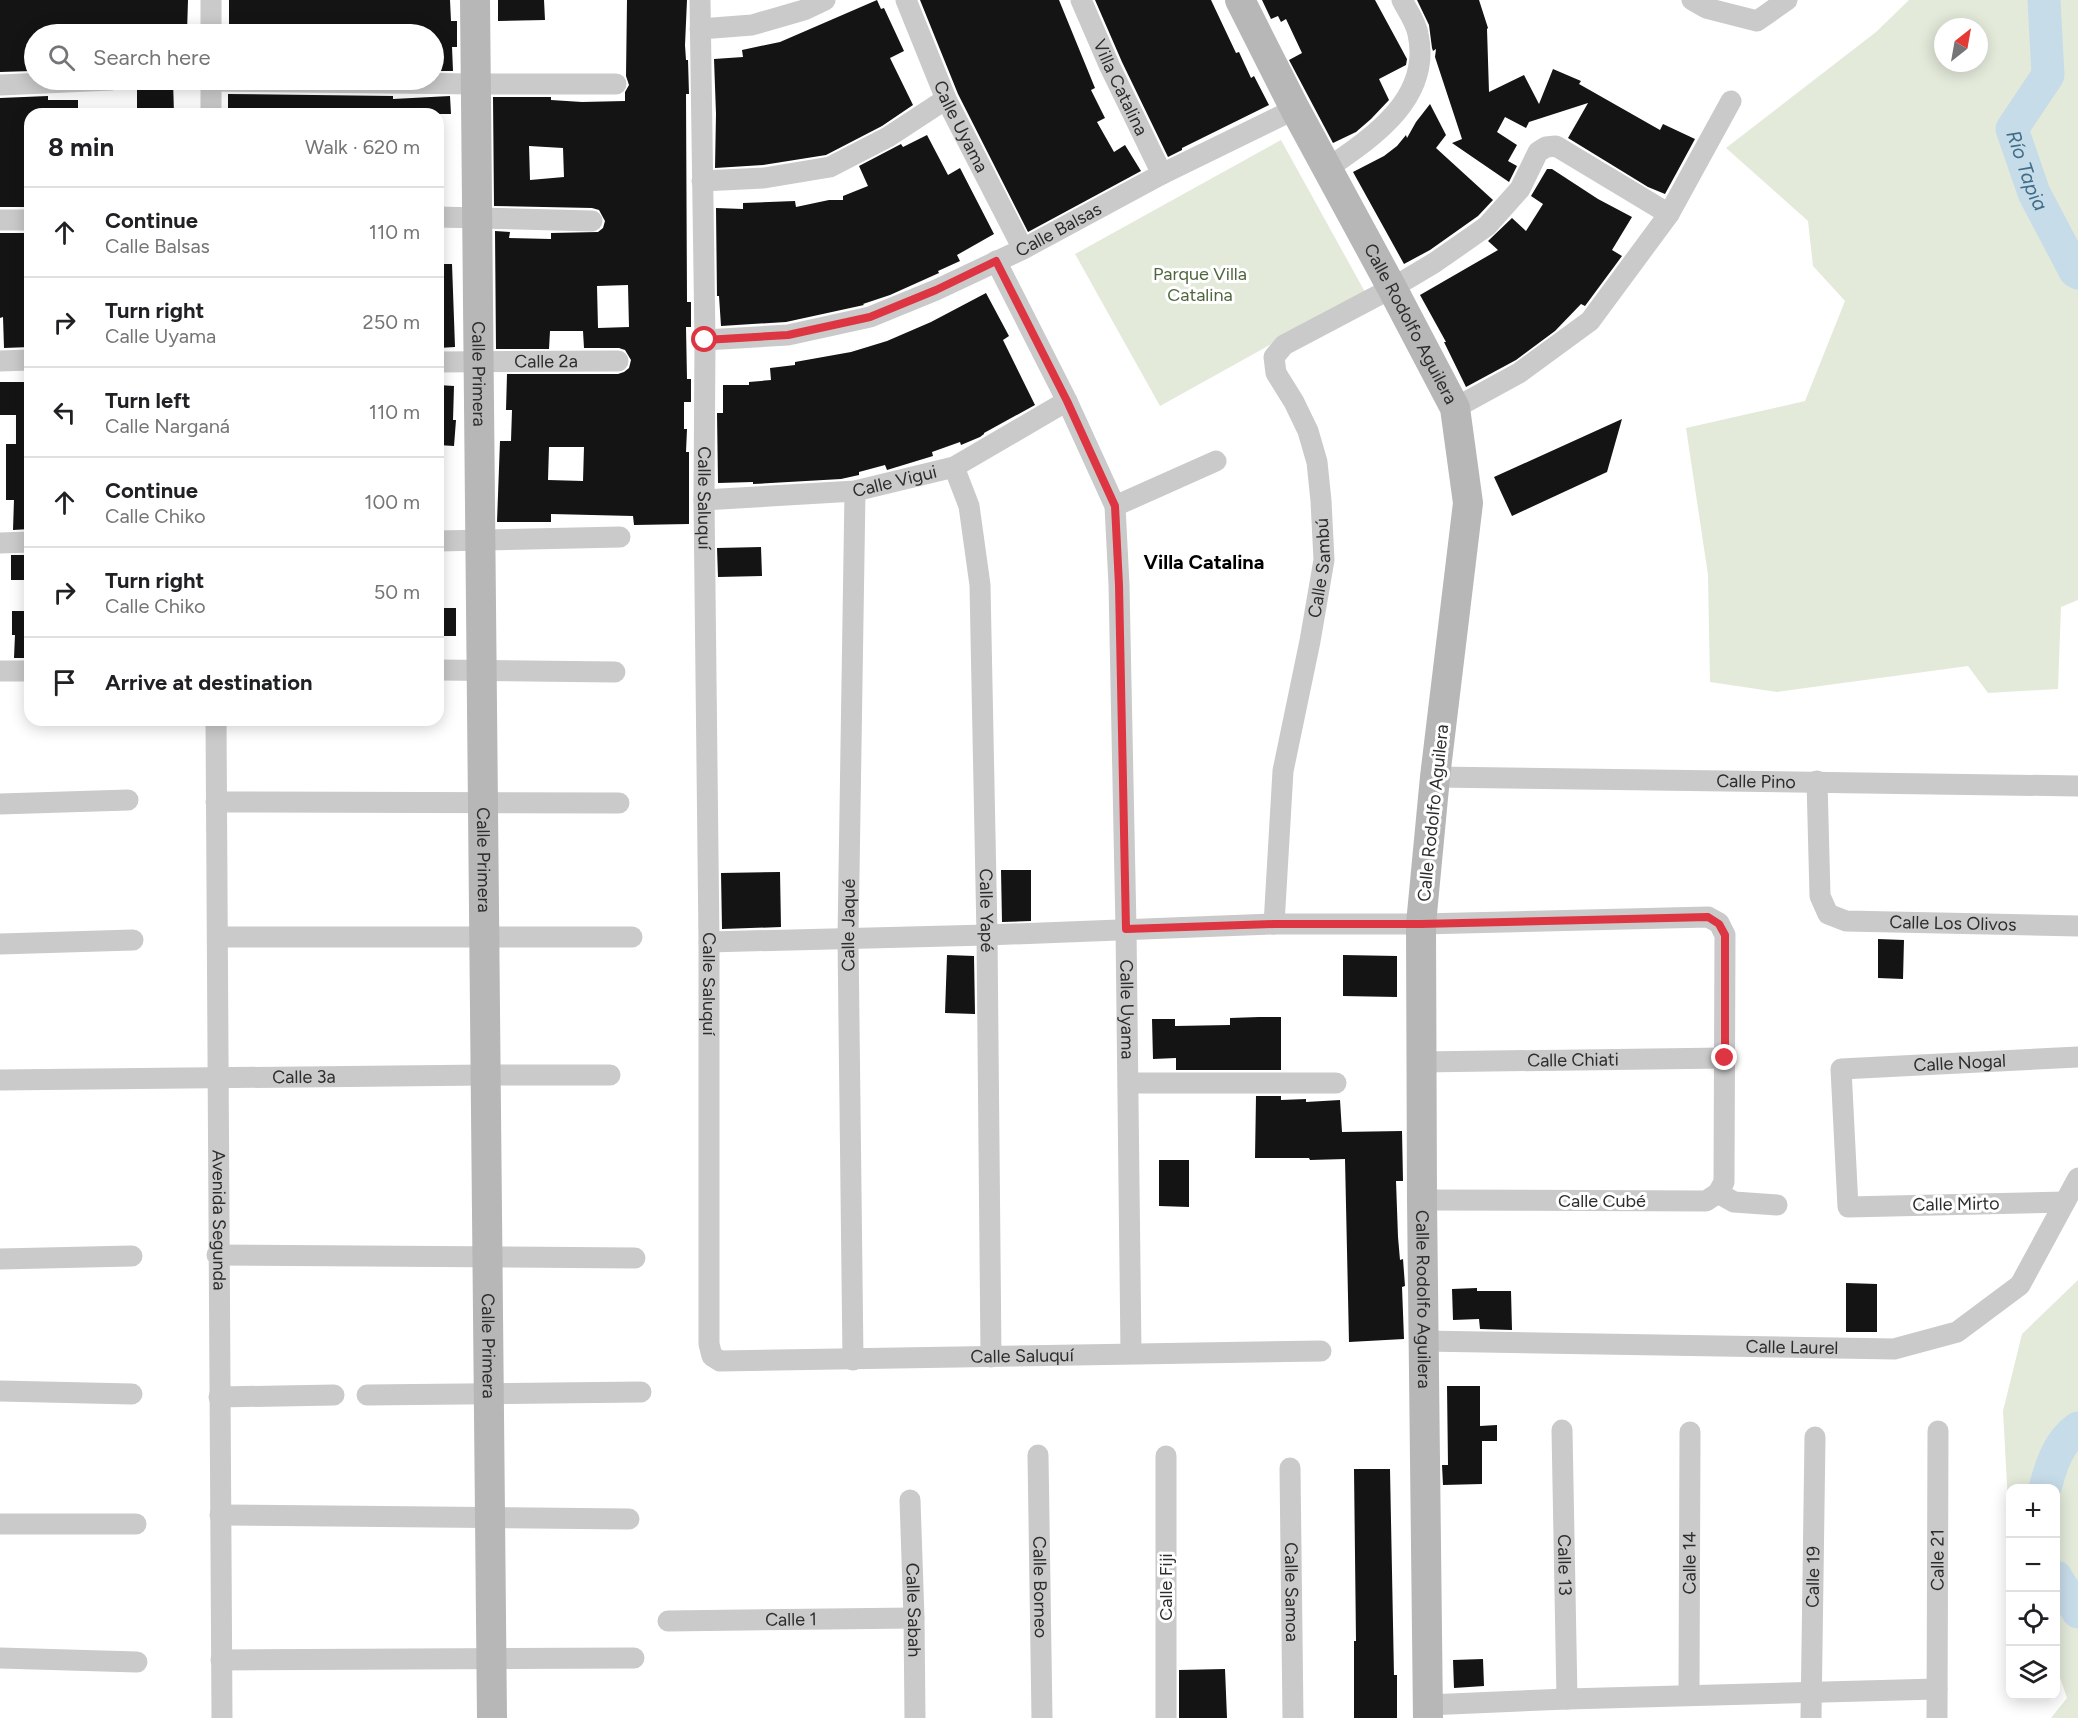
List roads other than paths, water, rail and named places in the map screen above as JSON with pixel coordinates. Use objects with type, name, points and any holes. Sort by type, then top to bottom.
[{"type":"street","points":[[211,0],[211,24]]},
{"type":"street","name":"Calle Primera","points":[[475,0],[492,1718]]},
{"type":"street","name":"Calle Saluquí","points":[[700,0],[705,340],[709,1344],[712,1356],[720,1361],[853,1360],[1322,1351]]},
{"type":"street","points":[[700,29],[752,25],[804,10],[825,0]]},
{"type":"street","name":"Calle Uyama","points":[[906,0],[946,99],[1023,249]]},
{"type":"street","name":"Villa Catalina","points":[[1081,0],[1110,68],[1162,174]]},
{"type":"street","name":"Calle Rodolfo Aguilera","points":[[1240,0],[1295,109],[1455,408],[1468,503],[1435,777],[1421,924],[1427,1712]]},
{"type":"street","points":[[1328,168],[1380,130],[1396,114],[1409,93],[1417,74],[1421,51],[1418,31],[1402,0]]},
{"type":"street","points":[[1692,0],[1706,9],[1756,21],[1787,0]]},
{"type":"street","points":[[0,85],[24,84]]},
{"type":"street","points":[[444,84],[616,84]]},
{"type":"street","points":[[211,90],[211,108]]},
{"type":"street","points":[[702,181],[764,178],[830,167],[888,137],[946,99]]},
{"type":"street","points":[[1455,408],[1520,372],[1590,321],[1669,214],[1731,101]]},
{"type":"street","name":"Calle Balsas","points":[[705,340],[788,335],[870,317],[936,290],[1023,249],[1162,174],[1295,109]]},
{"type":"street","points":[[1392,288],[1434,263],[1487,226],[1520,189],[1538,152],[1546,147],[1556,146],[1669,214]]},
{"type":"street","points":[[444,217],[592,221]]},
{"type":"street","points":[[0,220],[24,220]]},
{"type":"street","name":"Calle Uyama","points":[[996,261],[1067,401],[1115,506],[1119,585],[1129,1083],[1131,1353]]},
{"type":"street","name":"Calle Sambú","points":[[1274,924],[1283,771],[1324,560],[1317,462],[1308,431],[1276,373],[1274,357],[1284,345],[1392,288]]},
{"type":"street","points":[[0,361],[24,360]]},
{"type":"street","name":"Calle 2a","points":[[444,362],[618,361]]},
{"type":"street","name":"Calle Vigui","points":[[704,500],[855,491],[954,467],[1067,401]]},
{"type":"street","points":[[1115,506],[1216,461]]},
{"type":"street","name":"Calle Yapé","points":[[954,467],[969,506],[980,585],[987,935],[991,1357]]},
{"type":"street","name":"Calle Jaqué","points":[[853,1360],[848,938],[855,491]]},
{"type":"street","points":[[444,541],[620,537]]},
{"type":"street","points":[[0,543],[24,542]]},
{"type":"street","points":[[444,670],[615,672]]},
{"type":"street","points":[[0,671],[24,671]]},
{"type":"street","name":"Avenida Segunda","points":[[216,726],[222,1718]]},
{"type":"street","name":"Calle Pino","points":[[1435,777],[2078,786]]},
{"type":"street","name":"Calle Los Olivos","points":[[1817,781],[1820,896],[1828,914],[1846,921],[2078,926]]},
{"type":"street","points":[[0,804],[128,800]]},
{"type":"street","points":[[216,802],[619,803]]},
{"type":"street","points":[[709,942],[987,935],[1274,924],[1421,924],[1708,917],[1719,924],[1725,935],[1724,1182],[1718,1193],[1734,1202],[1777,1205]]},
{"type":"street","points":[[218,937],[632,937]]},
{"type":"street","points":[[0,944],[133,940]]},
{"type":"street","name":"Calle Nogal","points":[[1848,1207],[1841,1069],[2078,1057]]},
{"type":"street","name":"Calle Chiati","points":[[1421,1062],[1725,1058]]},
{"type":"street","name":"Calle 3a","points":[[0,1080],[610,1075]]},
{"type":"street","points":[[1129,1083],[1336,1083]]},
{"type":"street","name":"Calle Laurel","points":[[1424,1341],[1894,1349],[1957,1332],[2020,1285],[2078,1178]]},
{"type":"street","name":"Calle Cubé","points":[[1422,1200],[1706,1201],[1718,1193]]},
{"type":"street","name":"Calle Mirto","points":[[1848,1207],[2065,1202]]},
{"type":"street","points":[[218,1255],[635,1257]]},
{"type":"street","points":[[0,1259],[132,1256]]},
{"type":"street","points":[[0,1391],[132,1394]]},
{"type":"street","points":[[367,1395],[641,1392]]},
{"type":"street","points":[[219,1397],[334,1395]]},
{"type":"street","name":"Calle 13","points":[[1562,1430],[1567,1699]]},
{"type":"street","name":"Calle 21","points":[[1937,1718],[1938,1431]]},
{"type":"street","name":"Calle 14","points":[[1689,1695],[1690,1432]]},
{"type":"street","name":"Calle 19","points":[[1811,1718],[1815,1437]]},
{"type":"street","name":"Calle Borneo","points":[[1038,1455],[1042,1718]]},
{"type":"street","name":"Calle Fiji","points":[[1166,1456],[1166,1718]]},
{"type":"street","name":"Calle Samoa","points":[[1290,1468],[1293,1718]]},
{"type":"street","name":"Calle Sabah","points":[[910,1500],[915,1718]]},
{"type":"street","points":[[220,1515],[629,1519]]},
{"type":"street","points":[[0,1524],[136,1524]]},
{"type":"street","name":"Calle 1","points":[[668,1621],[914,1618]]},
{"type":"street","points":[[0,1658],[136,1662]]},
{"type":"street","points":[[221,1660],[634,1658]]},
{"type":"street","points":[[1427,1712],[1567,1699],[1938,1689]]},
{"type":"waterway","name":"Río Tapia","points":[[2044,0],[2048,75],[2012,129],[2034,193],[2078,273]]},
{"type":"waterway","name":"Río Tapia","points":[[2046,1484],[2060,1447],[2078,1428]]},
{"type":"waterway","name":"Río Tapia","points":[[2060,1583],[2078,1612]]},
{"type":"district","name":"Villa Catalina","points":[[1204,562]]},
{"type":"park label","name":"Parque Villa Catalina","points":[[1200,284]]}]
